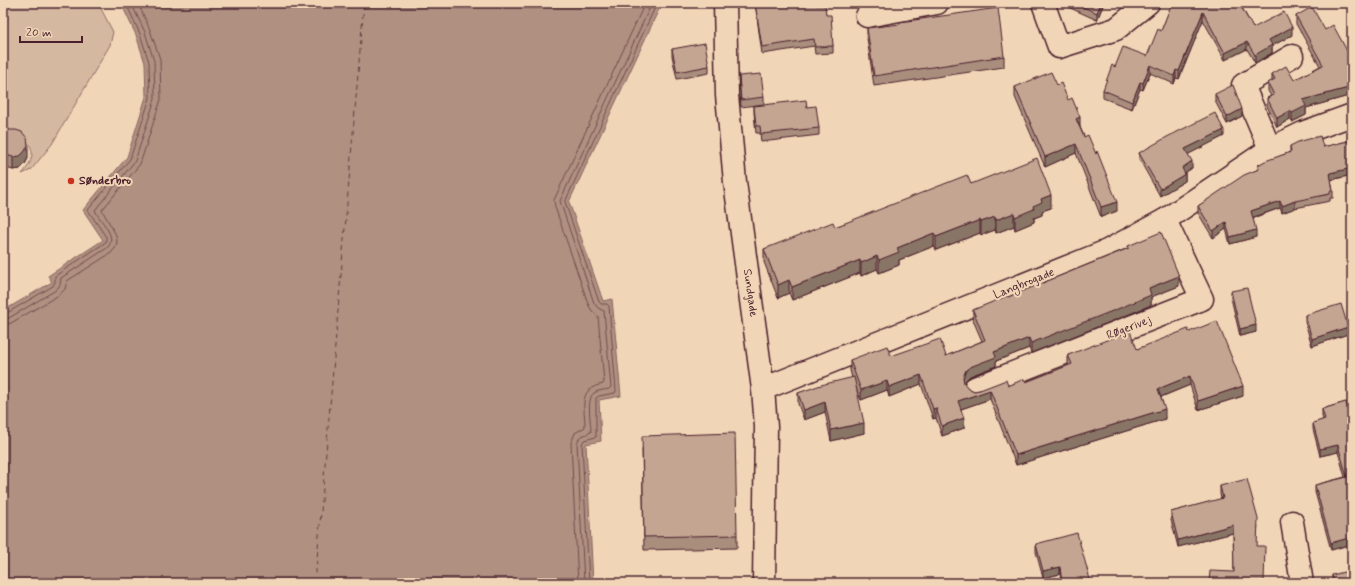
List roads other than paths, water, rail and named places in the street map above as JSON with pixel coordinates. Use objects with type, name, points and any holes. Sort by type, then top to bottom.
[{"type":"street","name":"Sundgade","points":[[725,3],[727,95],[735,182],[763,389],[766,427],[764,583]]},
{"type":"street","points":[[867,16],[937,3]]},
{"type":"street","points":[[1043,3],[1059,47],[1116,29],[1148,3]]},
{"type":"street","points":[[1270,149],[1242,85],[1292,56]]},
{"type":"street","name":"Langbrogade","points":[[763,389],[1107,251],[1165,220],[1270,149],[1305,132],[1352,115]]},
{"type":"street","name":"Røgerivej","points":[[975,388],[1202,299],[1165,220]]},
{"type":"street","points":[[1292,522],[1302,583]]},
{"type":"water","points":[[121,3],[662,3],[569,202],[603,301],[612,299],[621,396],[599,400],[601,441],[586,444],[593,583],[3,583],[3,311],[52,282],[48,276],[103,240],[83,210],[127,157],[146,97],[145,63],[136,35]]},
{"type":"place","name":"Sønderbro","points":[[71,181]]}]
